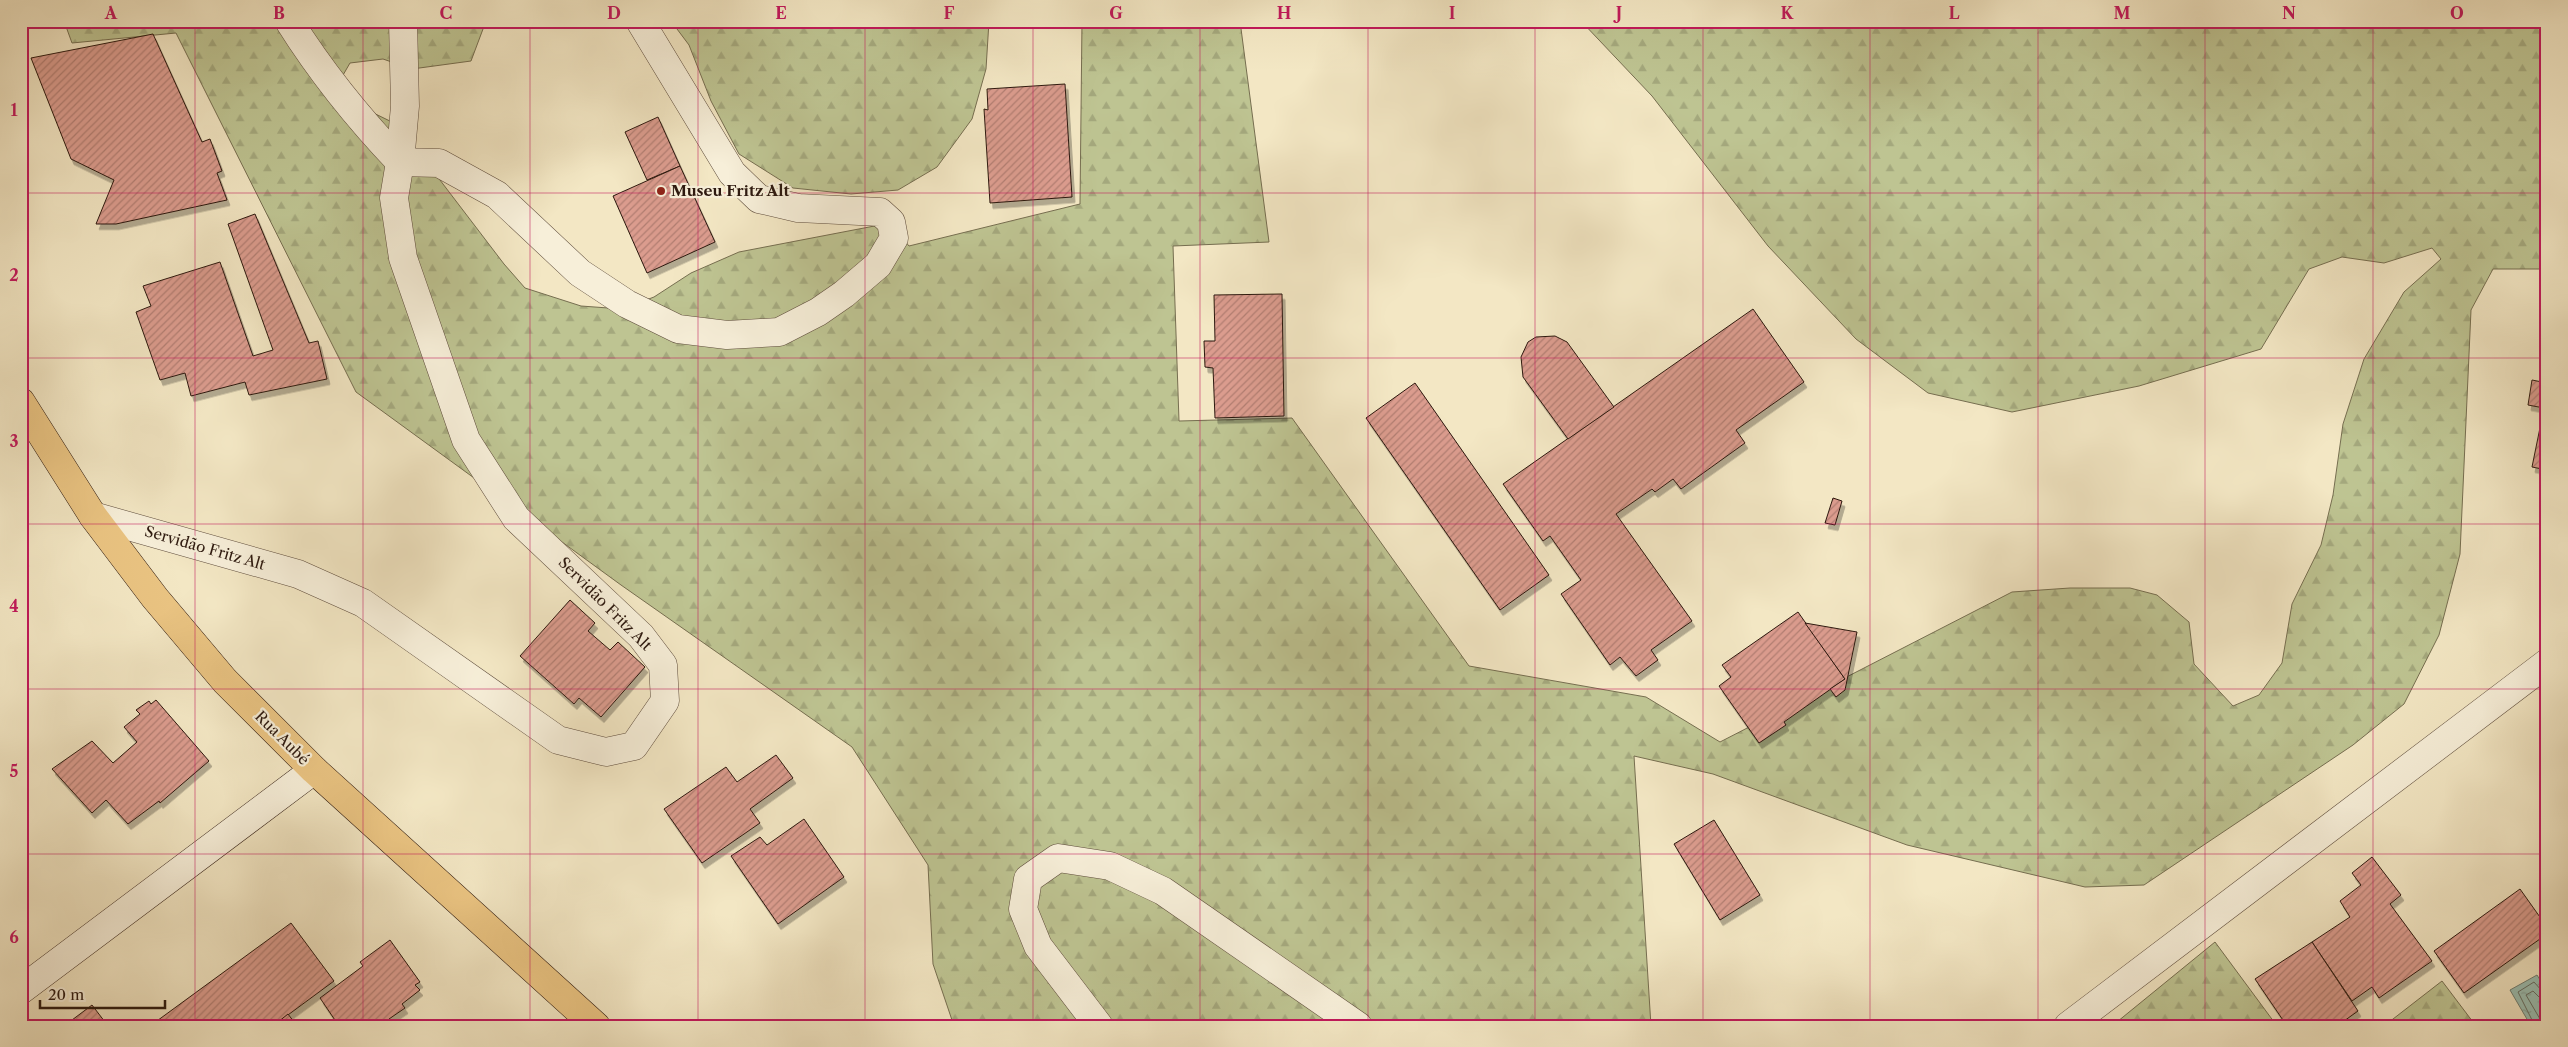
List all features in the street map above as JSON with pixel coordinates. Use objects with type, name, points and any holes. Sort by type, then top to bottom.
[{"type":"main road","name":"Rua Aubé","points":[[21,402],[93,516],[155,598],[225,681],[314,770],[596,1026]]},
{"type":"street","points":[[289,21],[313,60],[342,97],[366,127],[400,162],[439,163],[497,195],[580,273],[627,304],[678,329],[727,335],[780,332],[818,312],[844,294],[878,265],[894,238],[891,222],[880,212],[798,208],[759,199],[732,173],[640,21]]},
{"type":"street","name":"Servidão Fritz Alt","points":[[93,516],[298,574],[363,603],[558,740],[606,752],[634,746],[664,701],[663,665],[641,636],[516,518],[466,440],[403,258],[394,198],[400,162],[405,106],[403,21]]},
{"type":"street","points":[[2068,1026],[2547,662]]},
{"type":"street","points":[[21,990],[314,770]]},
{"type":"street","points":[[1099,1026],[1038,946],[1023,909],[1028,879],[1058,858],[1110,866],[1163,890],[1358,1026]]},
{"type":"green space","points":[[64,21],[486,21],[471,61],[412,69],[383,59],[350,63],[339,82],[351,102],[398,125],[504,264],[525,288],[581,306],[622,309],[654,297],[691,273],[739,252],[890,223],[909,246],[1080,204],[1082,21],[1240,21],[1269,242],[1173,246],[1179,421],[1292,418],[1469,666],[1646,697],[1720,742],[2012,592],[2070,588],[2130,588],[2157,595],[2189,622],[2194,664],[2233,706],[2259,695],[2282,663],[2292,604],[2321,545],[2333,495],[2343,424],[2364,359],[2404,292],[2441,259],[2432,248],[2384,263],[2342,257],[2309,269],[2261,349],[2139,386],[2012,412],[1928,393],[1856,339],[1768,246],[1652,96],[1581,21],[2547,21],[2547,269],[2493,269],[2471,310],[2460,554],[2439,635],[2404,704],[2353,745],[2144,885],[2085,887],[1907,845],[1713,774],[1634,756],[1651,1026],[954,1026],[933,964],[928,865],[852,747],[621,585],[356,392],[176,33],[72,43]]},
{"type":"green space","points":[[671,21],[989,21],[986,69],[972,119],[937,167],[898,190],[851,194],[793,188],[739,154],[711,101],[689,45]]},
{"type":"green space","points":[[2215,942],[2277,1026],[2112,1026]]},
{"type":"green space","points":[[2442,981],[2476,1026],[2384,1026]]},
{"type":"water","points":[[2537,975],[2547,991],[2547,1026],[2531,1026],[2510,990]]},
{"type":"building","points":[[153,34],[202,142],[210,139],[222,171],[217,173],[227,200],[116,224],[96,224],[114,180],[71,159],[31,58]]},
{"type":"building","points":[[1065,84],[1072,197],[990,203],[984,109],[988,110],[987,89]]},
{"type":"building","points":[[658,117],[680,166],[647,180],[625,132]]},
{"type":"building","points":[[680,166],[715,242],[647,273],[613,196]]},
{"type":"building","points":[[255,214],[309,343],[318,341],[327,379],[249,395],[245,382],[191,396],[185,373],[160,380],[136,312],[151,306],[143,286],[220,262],[253,356],[273,350],[228,224]]},
{"type":"building","points":[[1282,294],[1284,416],[1215,418],[1213,368],[1205,367],[1204,341],[1215,341],[1214,295]]},
{"type":"building","points":[[1753,309],[1804,382],[1736,430],[1745,443],[1681,489],[1673,479],[1655,492],[1652,489],[1616,514],[1692,621],[1651,650],[1658,660],[1636,676],[1620,657],[1610,665],[1561,594],[1581,580],[1550,536],[1543,541],[1503,484]]},
{"type":"building","points":[[1555,336],[1567,342],[1614,407],[1568,439],[1523,377],[1521,357],[1528,342],[1536,337]]},
{"type":"building","points":[[2532,380],[2547,383],[2547,470],[2532,467],[2544,408],[2528,405]]},
{"type":"building","points":[[1415,383],[1549,575],[1500,610],[1366,418]]},
{"type":"building","points":[[1833,498],[1842,501],[1835,525],[1825,523]]},
{"type":"building","points":[[21,554],[26,561],[21,565]]},
{"type":"building","points":[[570,600],[595,623],[588,631],[610,650],[618,642],[645,667],[601,717],[579,698],[574,704],[520,656]]},
{"type":"building","points":[[1798,612],[1845,679],[1784,722],[1786,725],[1759,743],[1719,686],[1731,677],[1722,665]]},
{"type":"building","points":[[1805,623],[1857,632],[1845,690],[1836,697],[1830,689],[1845,679]]},
{"type":"building","points":[[156,700],[209,761],[160,803],[159,801],[128,824],[106,800],[92,813],[52,769],[92,741],[113,763],[137,742],[124,727],[140,714],[136,710],[149,701],[151,704]]},
{"type":"building","points":[[776,755],[793,778],[750,809],[760,823],[702,863],[664,809],[726,767],[737,782]]},
{"type":"building","points":[[804,819],[844,877],[778,924],[731,856],[760,837],[767,845]]},
{"type":"building","points":[[1714,820],[1760,895],[1720,920],[1674,844]]},
{"type":"building","points":[[2372,857],[2401,895],[2390,904],[2432,961],[2379,998],[2372,987],[2352,1001],[2312,942],[2350,917],[2340,901],[2361,885],[2352,873]]},
{"type":"building","points":[[2520,889],[2547,927],[2547,934],[2464,993],[2434,951]]},
{"type":"building","points":[[291,923],[334,981],[273,1026],[150,1026]]},
{"type":"building","points":[[390,940],[420,982],[415,985],[420,990],[402,1004],[405,1008],[389,1019],[395,1024],[392,1026],[339,1026],[320,998],[363,966],[360,962]]},
{"type":"building","points":[[2312,942],[2358,1011],[2337,1026],[2287,1026],[2255,979]]},
{"type":"building","points":[[92,1005],[105,1022],[101,1026],[64,1026]]},
{"type":"building","points":[[288,1014],[297,1026],[273,1026]]},
{"type":"place","name":"Museu Fritz Alt","points":[[661,191]]}]
